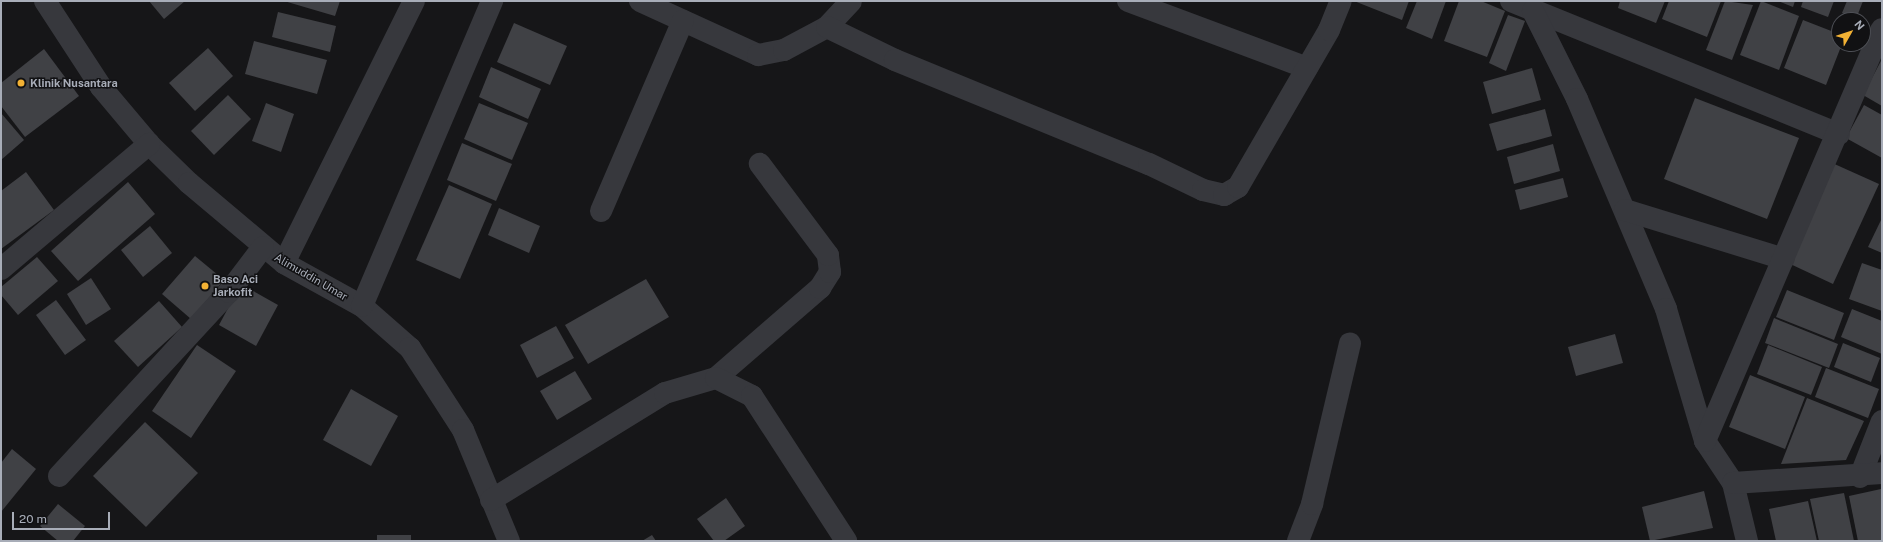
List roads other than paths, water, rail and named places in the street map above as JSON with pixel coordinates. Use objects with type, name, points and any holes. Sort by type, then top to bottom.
[{"type":"street","name":"Alimuddin Umar","points":[[45,1],[101,87],[148,144],[263,247],[284,263],[362,306],[410,348],[463,430],[509,541]]},
{"type":"street","points":[[284,263],[414,1]]},
{"type":"street","points":[[362,306],[492,1]]},
{"type":"street","points":[[640,1],[758,55],[784,50],[827,27],[851,1]]},
{"type":"street","points":[[1128,1],[1307,68]]},
{"type":"street","points":[[827,27],[895,60],[1149,164],[1203,190],[1224,195],[1238,187],[1307,68],[1341,1]]},
{"type":"street","points":[[1511,1],[1839,134]]},
{"type":"street","points":[[1533,11],[1577,99],[1666,309],[1705,441],[1733,483],[1746,541]]},
{"type":"street","points":[[601,210],[683,21]]},
{"type":"street","points":[[1705,441],[1839,134],[1882,29]]},
{"type":"street","points":[[1,269],[148,144]]},
{"type":"street","points":[[491,500],[665,393],[716,378],[820,288],[830,272],[828,255],[760,164]]},
{"type":"street","points":[[1625,210],[1784,259]]},
{"type":"street","points":[[59,476],[229,292],[263,247]]},
{"type":"street","points":[[1298,541],[1312,504],[1350,343]]},
{"type":"street","points":[[716,378],[752,396],[846,541]]},
{"type":"street","points":[[1860,477],[1882,421]]},
{"type":"street","points":[[1733,483],[1860,477],[1882,473]]},
{"type":"place","name":"Klinik Nusantara","points":[[21,83]]},
{"type":"place","name":"Baso Aci Jarkofit","points":[[205,286]]}]
